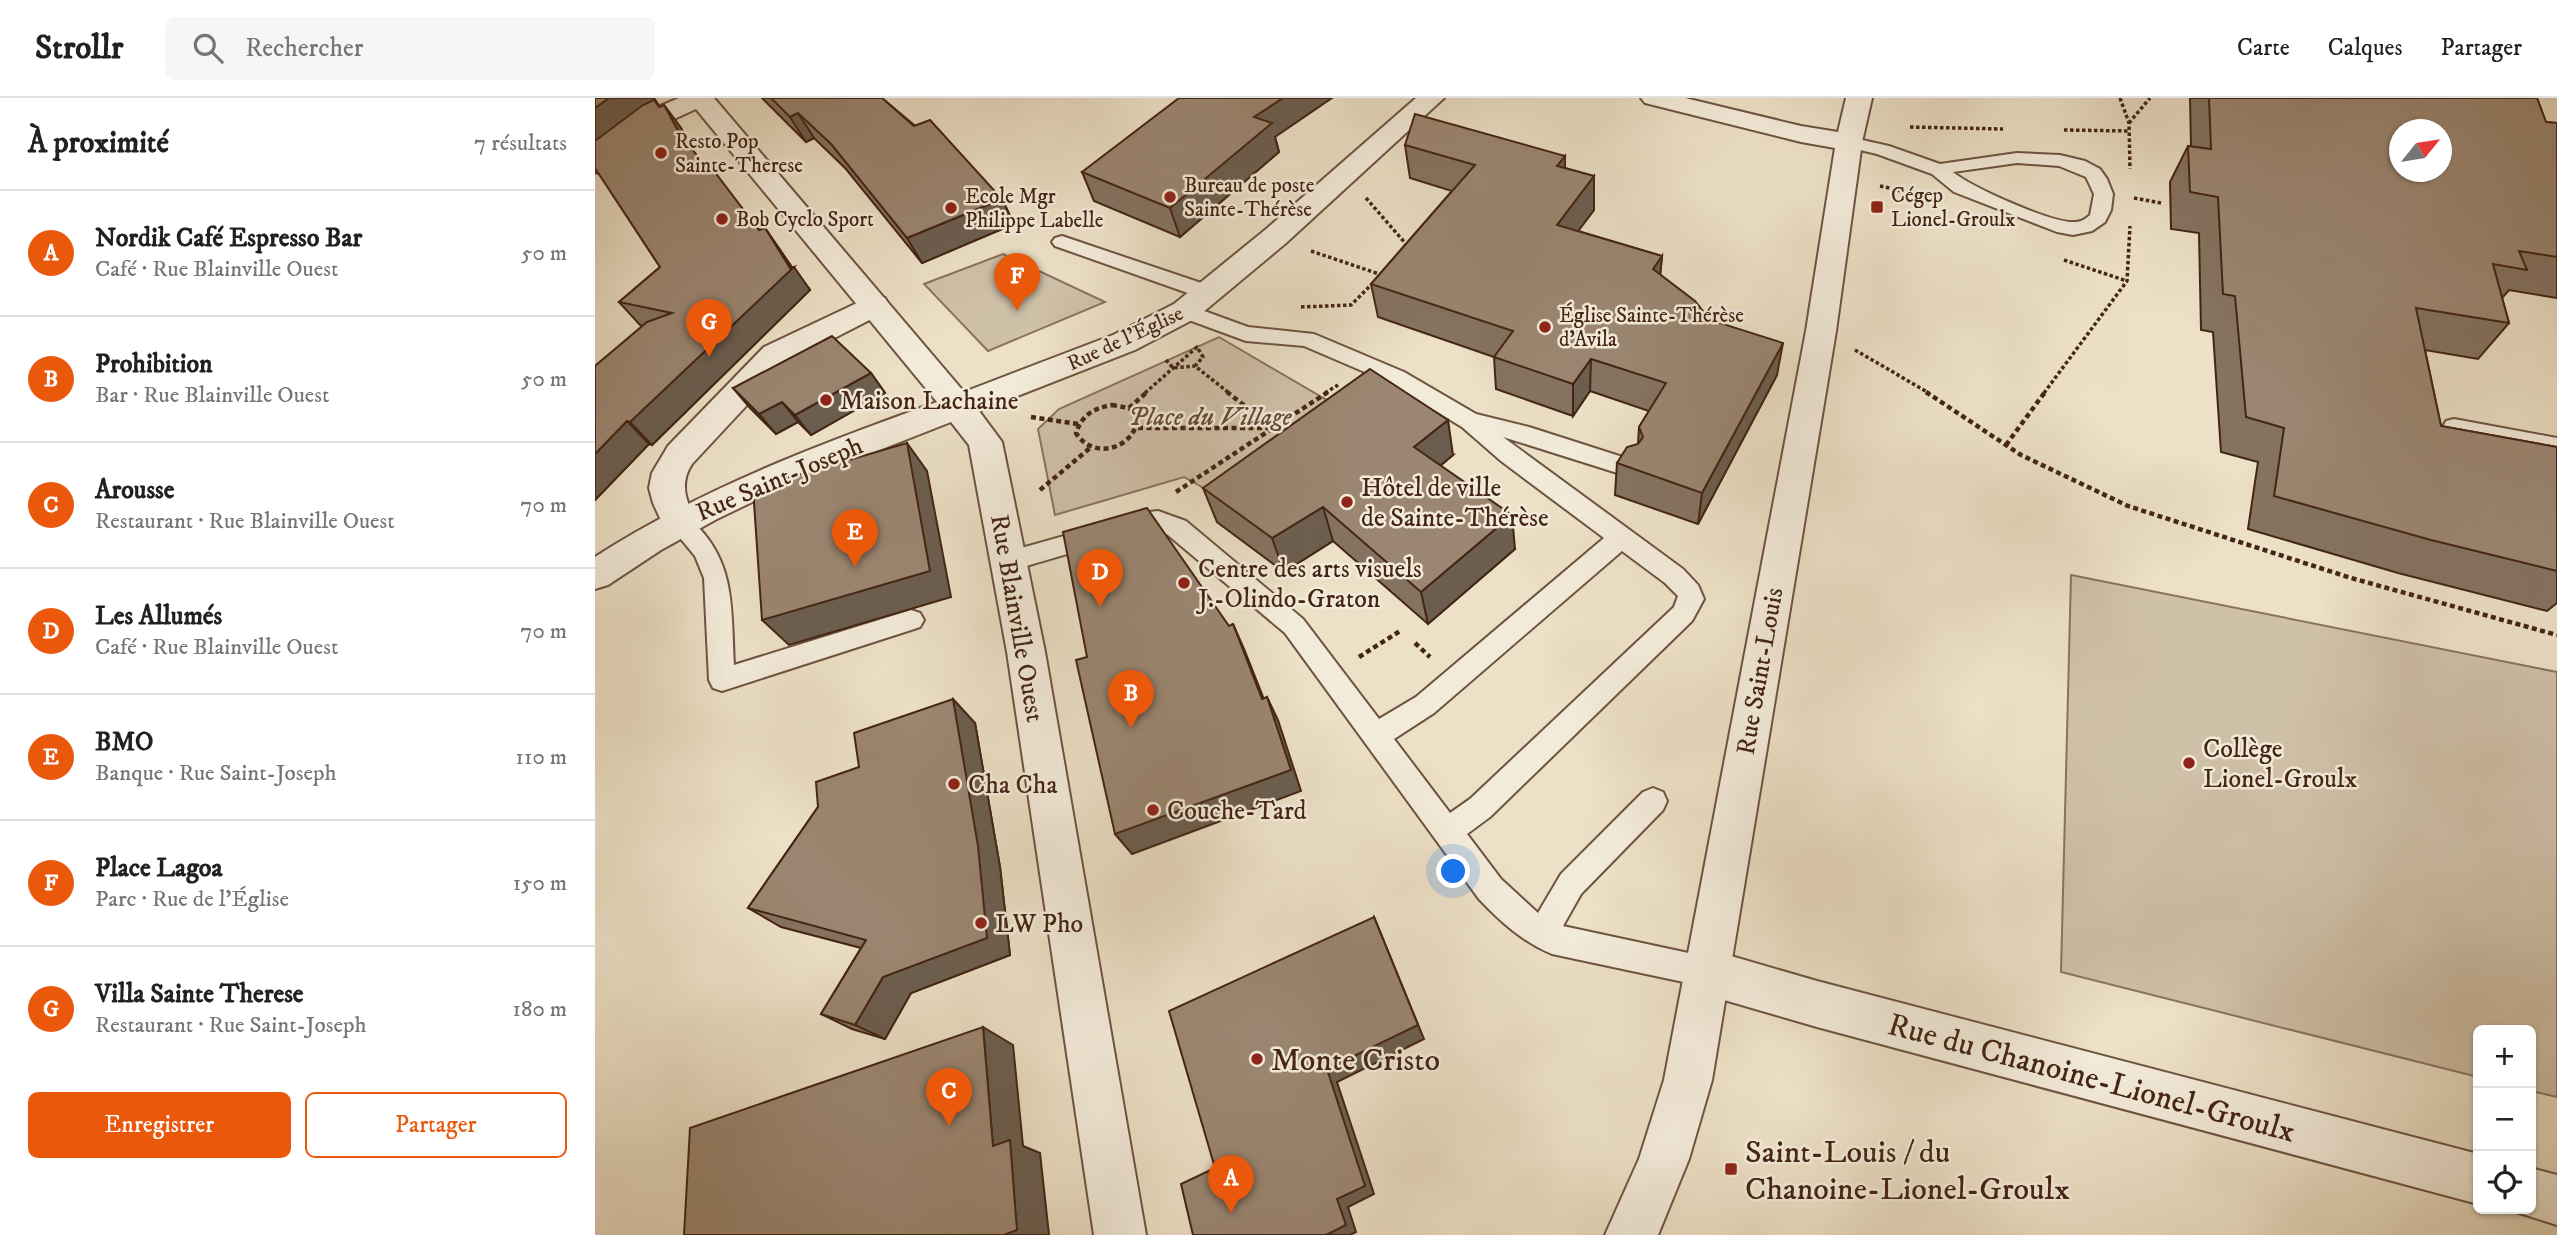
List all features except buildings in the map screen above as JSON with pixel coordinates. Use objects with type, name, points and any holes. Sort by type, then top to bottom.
[{"type":"street","points":[[595,162],[650,120],[700,98]]},
{"type":"street","name":"Rue Blainville Ouest","points":[[700,98],[985,442],[1009,561],[1120,1235]]},
{"type":"street","name":"Rue de l'Église","points":[[958,407],[1141,335],[1185,311],[1283,230],[1431,98]]},
{"type":"street","points":[[1654,98],[1849,142]]},
{"type":"street","name":"Rue Saint-Louis","points":[[1631,1235],[1653,1194],[1670,1149],[1688,1080],[1821,331],[1849,142],[1859,98]]},
{"type":"street","name":"Rue Saint-Joseph","points":[[678,522],[665,484],[671,467],[680,455],[775,355],[874,305]]},
{"type":"street","name":"Rue Saint-Joseph","points":[[595,575],[678,522],[710,505],[958,407]]},
{"type":"street","name":"Rue du Chanoine-Lionel-Groulx","points":[[1707,972],[1817,1004],[2473,1178]]},
{"type":"street","points":[[2536,1194],[2557,1200]]},
{"type":"lane","points":[[1849,142],[1883,150],[1939,170],[1961,188],[2064,228],[2085,227],[2097,218],[2101,210],[2103,186],[2100,180],[2088,170],[2067,161],[2036,158],[1967,162],[1939,170]]},
{"type":"lane","points":[[1062,242],[1209,293]]},
{"type":"lane","points":[[1185,311],[1234,332],[1292,337],[1324,345],[1396,377],[1470,421],[1509,455],[1683,584],[1691,599],[1689,606],[1480,808],[1448,831]]},
{"type":"lane","points":[[1470,421],[1529,435],[1627,467]]},
{"type":"lane","points":[[2454,426],[2557,446]]},
{"type":"lane","points":[[1009,561],[1158,520],[1177,528],[1294,626],[1511,912],[1542,934],[1590,948],[1707,972]]},
{"type":"lane","points":[[678,522],[706,551],[716,578],[722,680],[911,620]]},
{"type":"lane","points":[[1377,735],[1425,705],[1621,537]]},
{"type":"lane","points":[[1542,934],[1571,884],[1653,801]]},
{"type":"path","points":[[2120,98],[2129,123],[2130,171]]},
{"type":"path","points":[[2129,123],[2150,98]]},
{"type":"path","points":[[1363,195],[1406,244],[1405,250]]},
{"type":"path","points":[[2130,198],[2161,203]]},
{"type":"path","points":[[2006,445],[2127,281],[2130,225]]},
{"type":"path","points":[[1304,249],[1393,279]]},
{"type":"path","points":[[1291,307],[1351,305],[1389,266]]},
{"type":"path","points":[[1821,331],[1910,380],[2021,455],[2128,506],[2351,578],[2557,635]]},
{"type":"path","points":[[1129,408],[1173,369],[1197,347],[1203,357],[1195,366],[1173,369],[1166,361],[1169,353]]},
{"type":"path","points":[[1195,366],[1282,435]]},
{"type":"path","points":[[1173,494],[1343,382]]},
{"type":"path","points":[[1112,405],[1129,408],[1138,416],[1138,428],[1133,436],[1119,446],[1090,448],[1079,440],[1076,433],[1078,424],[1085,416],[1100,407],[1112,405]]},
{"type":"path","points":[[1025,416],[1078,424]]},
{"type":"path","points":[[1138,428],[1273,428]]},
{"type":"path","points":[[1040,490],[1090,448]]},
{"type":"path","points":[[1385,643],[1400,631]]},
{"type":"green space","points":[[1003,254],[1105,302],[988,351],[924,284]]},
{"type":"green space","name":"Place du Village","points":[[1219,337],[1330,402],[1218,496],[1184,477],[1055,515],[1038,429],[1059,409]]},
{"type":"green space","points":[[2071,575],[2557,672],[2557,1097],[2536,1092],[2536,1025],[2473,1025],[2473,1076],[2061,972]]},
{"type":"place","name":"Resto Pop Sainte-Therese","points":[[661,153]]},
{"type":"place","name":"Bureau de poste Sainte-Thérèse","points":[[1170,197]]},
{"type":"place","name":"Cégep Lionel-Groulx","points":[[1877,207]]},
{"type":"place","name":"Ecole Mgr Philippe Labelle","points":[[951,208]]},
{"type":"place","name":"Bob Cyclo Sport","points":[[722,219]]},
{"type":"place","name":"Place Lagoa","points":[[1017,311]]},
{"type":"place","name":"Église Sainte-Thérèse d'Avila","points":[[1545,327]]},
{"type":"place","name":"Villa Sainte Therese","points":[[709,357]]},
{"type":"place","name":"Maison Lachaine","points":[[826,400]]},
{"type":"place","name":"Hôtel de ville de Sainte-Thérèse","points":[[1347,502]]},
{"type":"place","name":"BMO","points":[[855,567]]},
{"type":"place","name":"Centre des arts visuels J.-Olindo-Graton","points":[[1184,583]]},
{"type":"place","name":"Les Allumés","points":[[1100,607]]},
{"type":"place","name":"Prohibition","points":[[1131,728]]},
{"type":"place","name":"Collège Lionel-Groulx","points":[[2189,763]]},
{"type":"place","name":"Cha Cha","points":[[954,784]]},
{"type":"place","name":"Couche-Tard","points":[[1153,810]]},
{"type":"place","name":"LW Pho","points":[[981,923]]},
{"type":"place","name":"Monte Cristo","points":[[1257,1059]]},
{"type":"place","name":"Arousse","points":[[949,1126]]},
{"type":"place","name":"Saint-Louis / du Chanoine-Lionel-Groulx","points":[[1731,1169]]},
{"type":"place","name":"Nordik Café Espresso Bar","points":[[1231,1213]]}]
